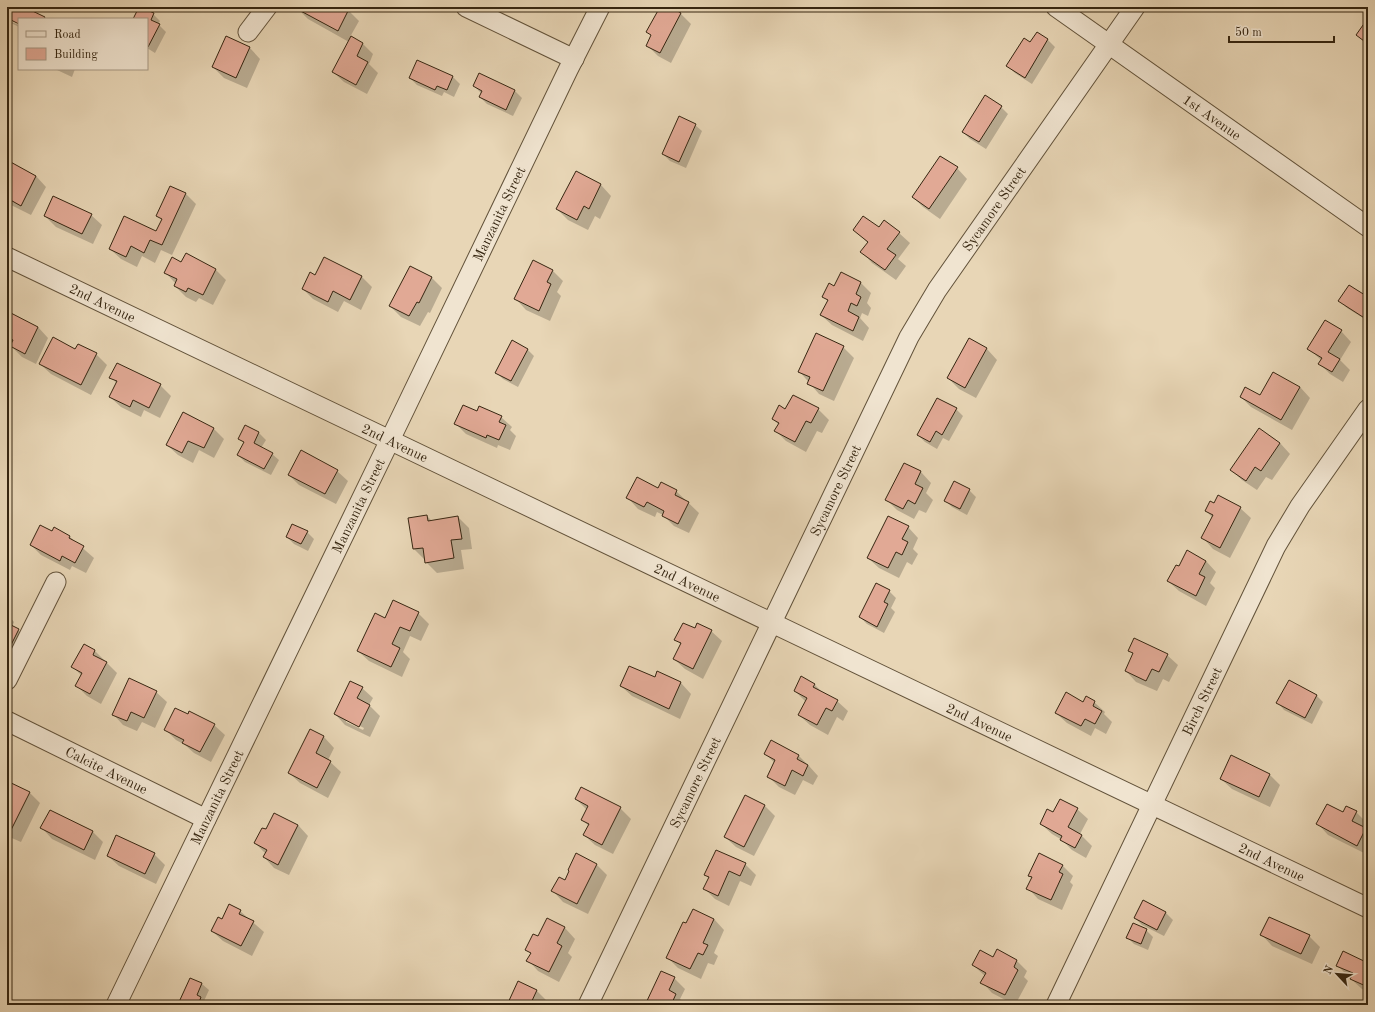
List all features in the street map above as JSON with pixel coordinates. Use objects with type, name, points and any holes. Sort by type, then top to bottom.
[{"type":"street","points":[[248,32],[267,7]]},
{"type":"street","points":[[466,7],[574,59]]},
{"type":"street","name":"Manzanita Street","points":[[116,1005],[600,7]]},
{"type":"street","name":"1st Avenue","points":[[1056,7],[1368,228]]},
{"type":"street","name":"Sycamore Street","points":[[588,1005],[897,361],[922,313],[1135,7]]},
{"type":"street","name":"2nd Avenue","points":[[7,256],[1368,908]]},
{"type":"street","name":"Birch Street","points":[[1056,1005],[1276,546],[1300,506],[1368,409]]},
{"type":"street","points":[[7,680],[12,660],[56,582]]},
{"type":"street","name":"Calcite Avenue","points":[[7,721],[206,819]]},
{"type":"building","points":[[7,7],[24,7],[45,17],[18,18],[18,24],[7,18]]},
{"type":"building","points":[[139,7],[154,13],[151,20],[160,24],[148,47],[148,18],[134,18]]},
{"type":"building","points":[[298,7],[344,7],[349,9],[338,31],[297,9]]},
{"type":"building","points":[[660,7],[670,7],[681,13],[660,53],[646,46],[651,35],[646,32]]},
{"type":"building","points":[[1368,18],[1368,44],[1356,35]]},
{"type":"building","points":[[1037,32],[1048,39],[1025,78],[1006,66],[1024,38],[1030,42]]},
{"type":"building","points":[[226,36],[250,47],[236,78],[212,67]]},
{"type":"building","points":[[351,36],[363,43],[357,56],[368,62],[356,85],[332,72]]},
{"type":"building","points":[[417,60],[453,76],[447,90],[437,86],[435,90],[409,78]]},
{"type":"building","points":[[479,73],[515,90],[506,110],[479,97],[482,91],[473,86]]},
{"type":"building","points":[[985,95],[1002,106],[979,142],[962,132]]},
{"type":"building","points":[[679,116],[696,124],[679,162],[662,154]]},
{"type":"building","points":[[940,156],[958,167],[929,209],[912,197]]},
{"type":"building","points":[[7,160],[36,176],[21,206],[7,198]]},
{"type":"building","points":[[576,171],[601,184],[589,209],[584,206],[577,220],[556,209]]},
{"type":"building","points":[[170,186],[186,193],[162,245],[150,240],[144,253],[131,246],[126,257],[109,249],[124,216],[156,231],[162,219],[156,216]]},
{"type":"building","points":[[53,196],[92,214],[82,234],[44,216]]},
{"type":"building","points":[[863,216],[879,227],[884,220],[900,232],[887,249],[896,255],[885,270],[860,252],[868,242],[853,230]]},
{"type":"building","points":[[186,253],[216,269],[203,295],[188,288],[186,292],[174,286],[177,279],[164,273],[172,257],[181,262]]},
{"type":"building","points":[[324,257],[362,276],[350,300],[333,291],[328,302],[302,289],[310,272],[315,275]]},
{"type":"building","points":[[533,260],[553,270],[547,282],[551,284],[539,311],[514,299]]},
{"type":"building","points":[[410,266],[432,277],[419,303],[417,302],[409,316],[389,306]]},
{"type":"building","points":[[841,272],[861,282],[856,294],[861,297],[857,306],[851,303],[848,311],[859,317],[853,331],[820,315],[828,300],[822,297],[829,283],[834,286]]},
{"type":"building","points":[[1349,285],[1368,297],[1368,316],[1366,319],[1338,301]]},
{"type":"building","points":[[7,311],[38,327],[25,354],[10,346],[13,340],[7,337]]},
{"type":"building","points":[[1325,320],[1342,330],[1328,352],[1340,359],[1332,372],[1318,364],[1322,358],[1307,349]]},
{"type":"building","points":[[816,333],[844,346],[823,391],[807,384],[810,377],[798,372]]},
{"type":"building","points":[[53,337],[75,349],[78,344],[97,353],[81,385],[39,364]]},
{"type":"building","points":[[969,338],[987,348],[965,388],[947,378]]},
{"type":"building","points":[[512,340],[528,349],[511,381],[495,373]]},
{"type":"building","points":[[117,363],[161,384],[149,408],[133,400],[130,407],[109,397],[117,381],[109,378]]},
{"type":"building","points":[[1273,372],[1300,387],[1281,420],[1240,397],[1245,387],[1260,395]]},
{"type":"building","points":[[793,395],[819,408],[811,423],[806,421],[795,442],[774,431],[779,423],[772,419],[779,405],[785,409]]},
{"type":"building","points":[[937,398],[957,408],[942,435],[936,431],[930,442],[917,435]]},
{"type":"building","points":[[463,405],[477,411],[479,406],[502,416],[499,422],[506,425],[499,440],[487,435],[486,438],[454,424]]},
{"type":"building","points":[[183,412],[214,428],[204,448],[188,441],[182,453],[166,445]]},
{"type":"building","points":[[245,425],[259,432],[254,443],[273,453],[264,469],[237,455],[244,442],[238,439]]},
{"type":"building","points":[[1259,428],[1280,443],[1261,471],[1255,467],[1246,481],[1230,470]]},
{"type":"building","points":[[301,450],[338,470],[325,494],[288,475]]},
{"type":"building","points":[[904,463],[921,471],[915,484],[923,488],[915,504],[908,500],[903,509],[885,500]]},
{"type":"building","points":[[637,477],[658,488],[661,482],[677,490],[675,495],[689,502],[678,524],[662,516],[664,511],[647,502],[644,507],[626,498]]},
{"type":"building","points":[[954,481],[970,489],[960,509],[944,501]]},
{"type":"building","points":[[1218,495],[1241,507],[1220,548],[1201,538],[1213,515],[1205,511],[1210,501],[1214,503]]},
{"type":"building","points":[[427,515],[428,521],[458,516],[462,539],[451,540],[454,558],[425,563],[423,548],[413,549],[408,518]]},
{"type":"building","points":[[888,516],[909,526],[902,539],[908,542],[902,555],[896,552],[888,568],[867,558]]},
{"type":"building","points":[[292,524],[308,531],[301,544],[286,537]]},
{"type":"building","points":[[40,525],[52,531],[54,527],[70,536],[69,538],[84,546],[75,563],[62,556],[60,561],[30,545]]},
{"type":"building","points":[[1187,550],[1206,561],[1199,574],[1205,577],[1196,596],[1167,581],[1176,565],[1179,566]]},
{"type":"building","points":[[876,583],[890,590],[884,602],[888,604],[877,627],[859,617]]},
{"type":"building","points":[[393,600],[419,612],[410,631],[400,627],[392,644],[400,648],[391,667],[357,651],[375,613],[385,618]]},
{"type":"building","points":[[7,623],[19,629],[7,653]]},
{"type":"building","points":[[683,623],[695,628],[697,623],[712,630],[693,669],[673,659],[681,643],[674,640]]},
{"type":"building","points":[[1134,638],[1168,654],[1159,672],[1152,669],[1146,681],[1125,671],[1133,653],[1128,651]]},
{"type":"building","points":[[84,644],[95,650],[93,655],[107,662],[90,694],[75,686],[82,673],[71,667]]},
{"type":"building","points":[[629,666],[655,677],[657,671],[681,682],[669,709],[620,686]]},
{"type":"building","points":[[801,676],[815,684],[813,687],[838,700],[832,711],[826,708],[817,725],[798,715],[807,698],[794,691]]},
{"type":"building","points":[[129,678],[157,691],[144,718],[131,712],[127,721],[112,715]]},
{"type":"building","points":[[1289,680],[1317,695],[1305,718],[1276,703]]},
{"type":"building","points":[[350,681],[363,687],[357,698],[370,705],[359,727],[334,714]]},
{"type":"building","points":[[1066,692],[1083,702],[1086,696],[1095,701],[1093,706],[1102,711],[1095,724],[1085,719],[1081,726],[1055,713]]},
{"type":"building","points":[[175,708],[188,714],[189,711],[215,724],[200,752],[182,743],[184,740],[164,730]]},
{"type":"building","points":[[310,729],[324,736],[316,753],[331,761],[317,788],[288,773]]},
{"type":"building","points":[[771,740],[799,755],[797,759],[808,765],[803,776],[792,770],[785,786],[767,777],[775,760],[764,754]]},
{"type":"building","points":[[1231,755],[1270,774],[1259,797],[1220,779]]},
{"type":"building","points":[[7,781],[30,792],[10,832],[7,831]]},
{"type":"building","points":[[581,787],[621,807],[602,845],[583,835],[589,824],[581,820],[588,806],[575,799]]},
{"type":"building","points":[[745,795],[765,805],[744,847],[724,837]]},
{"type":"building","points":[[1060,799],[1078,808],[1068,827],[1082,835],[1075,848],[1060,840],[1062,836],[1040,824],[1047,809],[1053,812]]},
{"type":"building","points":[[1327,804],[1343,812],[1346,806],[1357,811],[1352,821],[1366,828],[1357,846],[1316,824]]},
{"type":"building","points":[[50,810],[93,831],[84,850],[40,828]]},
{"type":"building","points":[[274,813],[298,825],[278,865],[263,857],[267,850],[254,843],[262,828],[266,829]]},
{"type":"building","points":[[116,835],[155,853],[145,874],[107,856]]},
{"type":"building","points":[[716,850],[746,863],[740,876],[729,871],[718,896],[703,889],[709,877],[704,875]]},
{"type":"building","points":[[576,853],[597,864],[577,904],[551,891],[559,877],[565,880]]},
{"type":"building","points":[[1039,853],[1063,865],[1059,872],[1063,874],[1051,900],[1026,889],[1032,877],[1028,876]]},
{"type":"building","points":[[1143,900],[1166,912],[1157,930],[1134,918]]},
{"type":"building","points":[[229,904],[241,910],[239,914],[254,921],[241,946],[211,931],[218,917],[222,919]]},
{"type":"building","points":[[693,909],[714,919],[703,943],[708,945],[703,955],[698,953],[690,969],[666,958],[683,922],[686,923]]},
{"type":"building","points":[[1269,917],[1310,935],[1301,954],[1260,935]]},
{"type":"building","points":[[547,918],[565,927],[557,943],[562,946],[549,972],[526,961],[531,953],[525,950],[533,934],[538,936]]},
{"type":"building","points":[[1133,923],[1147,929],[1141,944],[1126,938]]},
{"type":"building","points":[[997,949],[1017,960],[1014,967],[1018,970],[1005,995],[980,983],[986,973],[972,965],[980,950],[993,957]]},
{"type":"building","points":[[1343,951],[1368,963],[1368,987],[1350,979],[1353,973],[1336,966]]},
{"type":"building","points":[[661,971],[675,977],[669,990],[676,994],[671,1005],[645,1005]]},
{"type":"building","points":[[190,978],[202,983],[197,995],[201,997],[198,1005],[185,1005],[179,1002]]},
{"type":"building","points":[[518,981],[537,990],[530,1005],[507,1005]]}]
